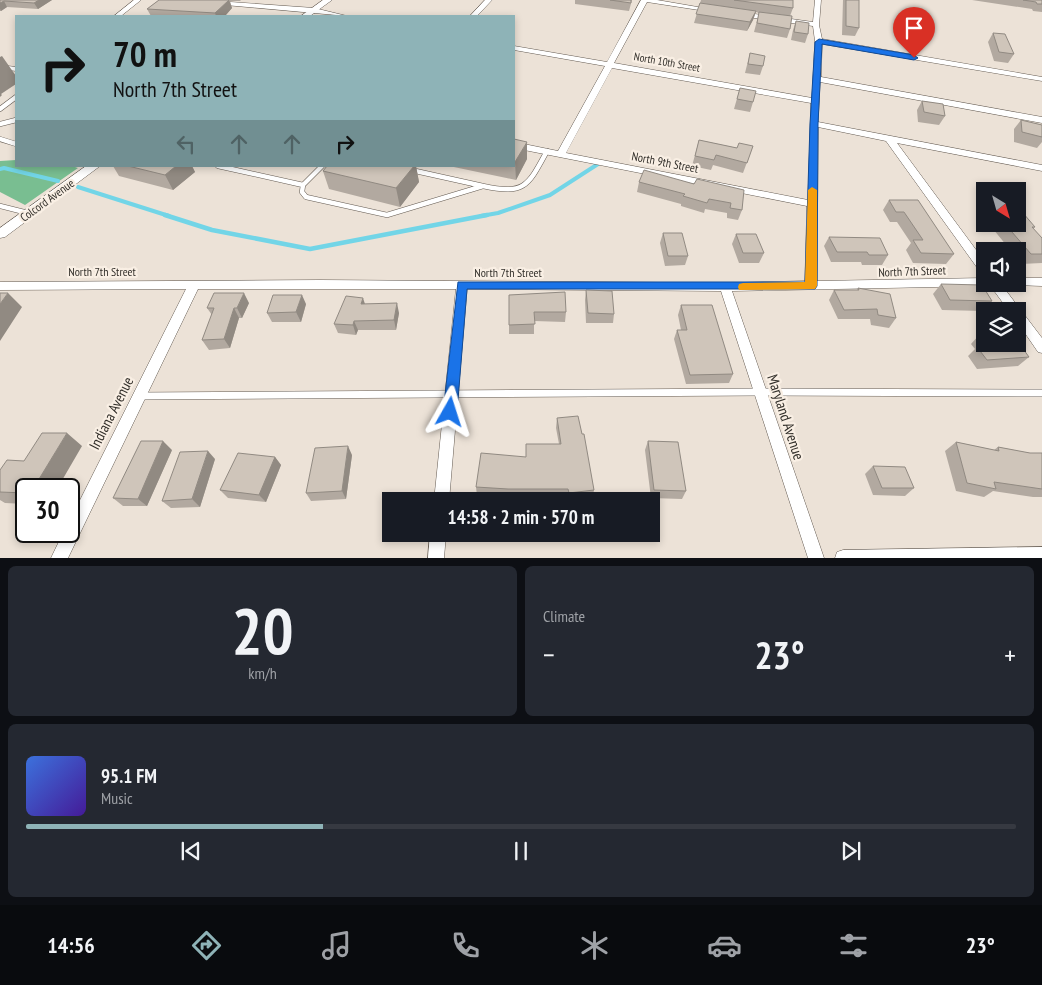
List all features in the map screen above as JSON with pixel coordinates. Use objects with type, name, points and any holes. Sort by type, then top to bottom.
[{"type":"street","points":[[118,15],[138,0]]},
{"type":"street","points":[[306,15],[328,0]]},
{"type":"street","points":[[474,15],[489,0]]},
{"type":"street","points":[[561,154],[645,0],[721,11]]},
{"type":"street","points":[[811,286],[814,124],[819,42],[816,25],[818,0]]},
{"type":"street","points":[[204,3],[314,10],[339,15]]},
{"type":"street","points":[[730,13],[816,25]]},
{"type":"street","points":[[819,42],[1042,79]]},
{"type":"street","name":"North 10th Street","points":[[515,48],[815,101]]},
{"type":"street","points":[[0,67],[15,69]]},
{"type":"street","points":[[1028,77],[1042,75]]},
{"type":"street","points":[[816,79],[1042,120]]},
{"type":"street","points":[[814,124],[1042,168]]},
{"type":"street","points":[[889,138],[976,258]]},
{"type":"street","name":"North 9th Street","points":[[515,145],[812,204]]},
{"type":"street","name":"Colcord Avenue","points":[[0,234],[93,167]]},
{"type":"street","name":"North 7th Street","points":[[0,286],[194,284],[725,287],[976,282]]},
{"type":"street","points":[[1026,282],[1042,282]]},
{"type":"street","name":"Indiana Avenue","points":[[59,558],[194,284]]},
{"type":"street","points":[[442,492],[462,285]]},
{"type":"street","name":"Maryland Avenue","points":[[725,287],[816,558]]},
{"type":"street","points":[[1026,326],[1042,348]]},
{"type":"street","points":[[436,558],[437,542]]},
{"type":"street","points":[[843,558],[1042,555]]},
{"type":"lane","points":[[0,110],[15,98]]},
{"type":"lane","points":[[0,124],[15,120]]},
{"type":"lane","points":[[0,139],[15,144]]},
{"type":"lane","points":[[401,168],[504,192],[516,191],[528,185],[547,151]]},
{"type":"lane","points":[[222,167],[303,185]]},
{"type":"lane","points":[[321,167],[303,185],[302,192],[306,197],[387,214],[483,186]]},
{"type":"lane","points":[[0,206],[28,213]]},
{"type":"lane","points":[[138,396],[760,392],[1042,394]]},
{"type":"green space","points":[[15,160],[15,167],[78,168],[25,205],[0,192],[0,161]]},
{"type":"building","points":[[0,0],[39,0],[34,3],[4,1],[0,3]]},
{"type":"building","points":[[159,0],[229,0],[215,13],[147,9]]},
{"type":"building","points":[[610,0],[631,0],[631,3]]},
{"type":"building","points":[[734,0],[793,0],[793,8]]},
{"type":"building","points":[[846,0],[859,0],[859,28],[846,26]]},
{"type":"building","points":[[1023,0],[1042,0],[1042,4],[1037,4],[1036,2]]},
{"type":"building","points":[[700,3],[756,11],[750,22],[696,14]]},
{"type":"building","points":[[759,12],[792,16],[790,29],[757,23]]},
{"type":"building","points":[[796,21],[809,23],[808,34],[794,32]]},
{"type":"building","points":[[993,33],[1005,34],[1014,54],[999,52]]},
{"type":"building","points":[[750,53],[765,56],[763,66],[748,64]]},
{"type":"building","points":[[740,88],[756,91],[753,102],[737,99]]},
{"type":"building","points":[[922,101],[943,104],[945,116],[924,112]]},
{"type":"building","points":[[1021,120],[1042,125],[1042,137],[1022,132]]},
{"type":"building","points":[[515,139],[527,142],[515,162]]},
{"type":"building","points":[[699,140],[737,148],[739,143],[753,146],[747,163],[716,155],[714,160],[695,156]]},
{"type":"building","points":[[132,167],[175,167],[165,175]]},
{"type":"building","points":[[326,167],[413,167],[396,188],[323,171]]},
{"type":"building","points":[[644,170],[694,184],[697,179],[744,190],[742,210],[730,208],[731,203],[709,199],[707,203],[683,196],[685,194],[639,182]]},
{"type":"building","points":[[889,200],[918,200],[954,254],[921,253],[913,240],[923,240],[904,212],[896,212]]},
{"type":"building","points":[[1026,216],[1042,238],[1042,254],[1031,254],[1026,248],[1026,242],[1021,242],[1012,232],[1026,232]]},
{"type":"building","points":[[663,233],[682,233],[688,256],[668,256]]},
{"type":"building","points":[[736,234],[756,234],[764,253],[743,253]]},
{"type":"building","points":[[829,237],[880,238],[888,255],[869,255],[867,252],[837,252]]},
{"type":"building","points":[[941,284],[976,285],[976,292],[986,292],[992,301],[950,300]]},
{"type":"building","points":[[858,288],[890,294],[896,318],[878,315],[877,309],[844,310],[834,290],[859,290]]},
{"type":"building","points":[[586,290],[612,291],[614,314],[588,313]]},
{"type":"building","points":[[565,292],[566,312],[534,312],[535,324],[509,325],[509,295]]},
{"type":"building","points":[[0,293],[8,293],[0,304]]},
{"type":"building","points":[[214,293],[244,293],[237,308],[234,308],[224,339],[202,340],[214,308],[207,308]]},
{"type":"building","points":[[273,295],[302,295],[296,312],[267,313]]},
{"type":"building","points":[[346,296],[363,298],[361,304],[397,303],[394,320],[354,321],[353,325],[334,324]]},
{"type":"building","points":[[681,305],[712,305],[733,374],[690,375],[677,330],[687,330]]},
{"type":"building","points":[[981,352],[1025,352],[1029,357],[987,360]]},
{"type":"building","points":[[578,416],[582,434],[584,434],[594,490],[569,492],[568,489],[476,487],[481,453],[526,457],[526,444],[561,444],[557,418]]},
{"type":"building","points":[[42,433],[67,433],[40,478],[15,478],[15,493],[0,492],[0,470],[7,460],[24,461]]},
{"type":"building","points":[[141,441],[163,441],[138,499],[113,498]]},
{"type":"building","points":[[648,441],[678,442],[686,491],[654,490]]},
{"type":"building","points":[[956,442],[999,451],[998,447],[1030,453],[1042,453],[1042,489],[994,482],[996,489],[967,483]]},
{"type":"building","points":[[348,446],[342,491],[306,493],[315,448]]},
{"type":"building","points":[[208,451],[192,499],[162,501],[180,452]]},
{"type":"building","points":[[238,453],[275,457],[259,495],[220,490]]},
{"type":"building","points":[[873,466],[905,467],[914,488],[882,488]]},
{"type":"waterway","points":[[481,216],[498,213],[550,195],[598,164]]},
{"type":"waterway","points":[[0,169],[4,168],[58,181]]},
{"type":"waterway","points":[[78,187],[169,216]]},
{"type":"waterway","points":[[165,215],[212,230],[310,249],[487,215]]},
{"type":"slow traffic","points":[[743,287],[811,286],[812,190]]},
{"type":"route","points":[[450,412],[462,285],[811,286],[814,124],[819,42],[914,58]]}]
